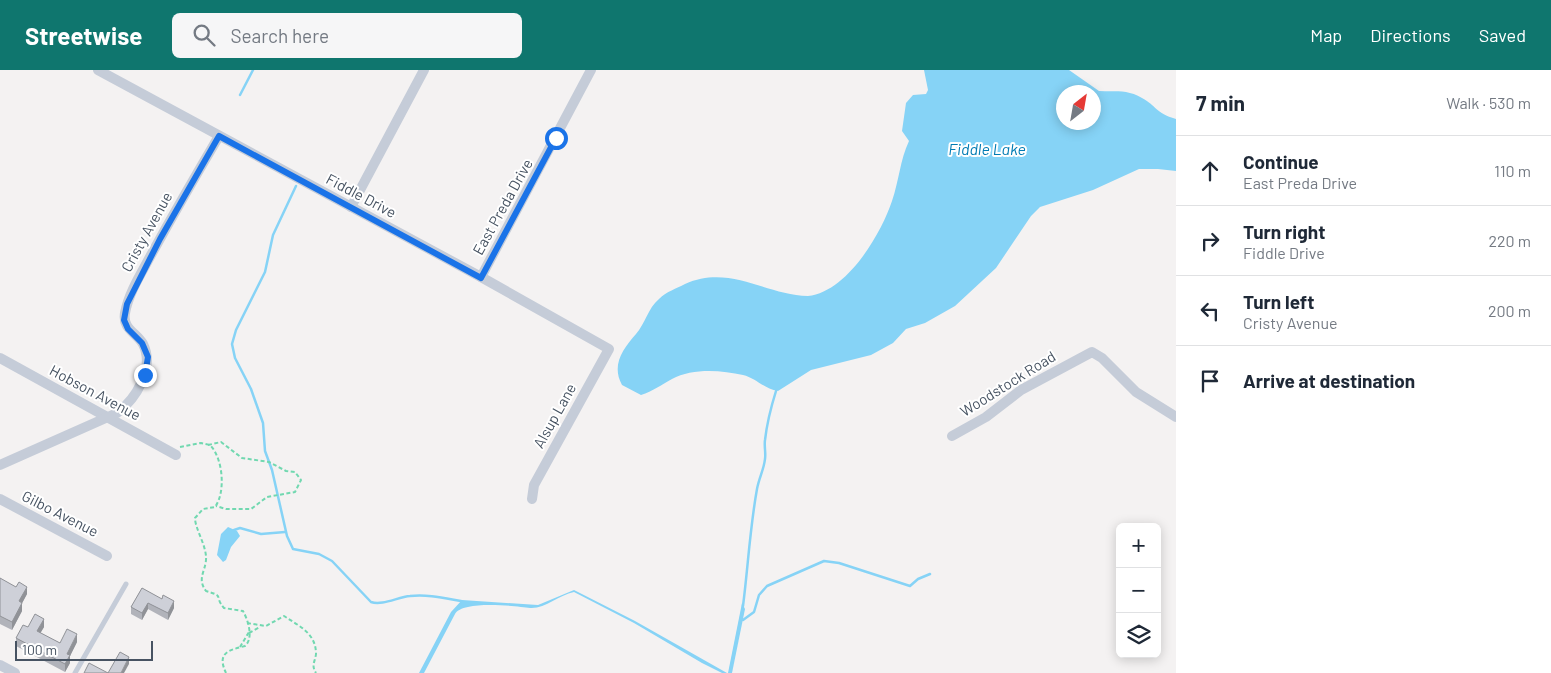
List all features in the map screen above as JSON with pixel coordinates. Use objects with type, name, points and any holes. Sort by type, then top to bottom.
[{"type":"street","name":"Fiddle Drive","points":[[98,70],[609,349]]},
{"type":"street","points":[[351,207],[424,70]]},
{"type":"street","name":"East Preda Drive","points":[[481,278],[591,70]]},
{"type":"street","name":"Cristy Avenue","points":[[0,465],[107,418],[126,407],[138,390],[148,357],[142,343],[128,329],[124,320],[127,304],[155,247],[219,136]]},
{"type":"street","name":"Alsup Lane","points":[[532,499],[534,485],[609,349]]},
{"type":"street","name":"Woodstock Road","points":[[952,436],[986,417],[1021,390],[1092,352],[1102,358],[1136,392],[1176,417]]},
{"type":"street","name":"Hobson Avenue","points":[[0,358],[107,418],[119,421],[172,452]]},
{"type":"street","name":"Gilbo Avenue","points":[[0,499],[107,556]]},
{"type":"street","points":[[0,665],[15,673]]},
{"type":"lane","points":[[75,673],[126,584]]},
{"type":"path","points":[[172,452],[201,443],[221,442],[242,458],[274,463],[283,470],[295,472],[301,480],[295,492],[266,496],[251,509],[226,509],[216,506],[202,509],[196,518],[202,535],[206,560],[201,575],[202,582],[206,590],[219,595],[224,608],[242,611],[249,632],[248,644],[230,649],[224,656],[222,665],[226,673]]},
{"type":"path","points":[[208,444],[213,448],[216,456],[222,490],[216,506]]},
{"type":"path","points":[[239,647],[249,632],[284,616],[294,625],[307,630],[316,654],[313,664],[316,673]]},
{"type":"path","points":[[247,623],[261,627]]},
{"type":"water","name":"Fiddle Lake","points":[[924,70],[1069,70],[1090,85],[1056,85],[1056,130],[1101,130],[1101,91],[1137,95],[1160,112],[1176,119],[1176,171],[1139,169],[1093,190],[1040,207],[1031,216],[996,268],[955,306],[925,323],[906,329],[893,343],[871,355],[811,370],[778,391],[768,388],[748,376],[716,371],[680,375],[641,395],[622,385],[619,378],[618,364],[623,351],[639,330],[655,303],[672,290],[701,279],[717,277],[808,296],[822,292],[836,284],[849,273],[871,245],[892,201],[909,141],[902,131],[906,103],[913,95],[926,94],[928,90]]},
{"type":"water","points":[[228,527],[237,531],[240,536],[231,547],[226,560],[223,562],[217,555],[221,534]]},
{"type":"water","points":[[574,590],[635,621],[727,673],[722,673],[702,663],[634,623],[574,592],[536,608],[478,605],[460,610],[455,614],[424,673],[419,673],[451,612],[462,600],[538,605]]},
{"type":"water","points":[[742,603],[745,609],[732,673],[728,673]]},
{"type":"building","points":[[0,578],[16,587],[19,582],[27,587],[19,601],[22,603],[12,622],[0,616]]},
{"type":"building","points":[[142,588],[162,599],[163,595],[174,601],[168,613],[148,603],[142,613],[131,607]]},
{"type":"building","points":[[35,614],[44,619],[37,631],[60,643],[67,629],[77,634],[67,654],[70,655],[65,664],[16,638],[23,625],[28,627]]},
{"type":"building","points":[[120,652],[129,657],[121,673],[108,673]]},
{"type":"building","points":[[89,663],[108,673],[84,673]]},
{"type":"waterway","points":[[240,95],[253,70]]},
{"type":"waterway","points":[[296,186],[273,235],[265,272],[236,330],[232,344],[235,358],[251,389],[263,423],[265,451],[272,470],[287,536],[293,549],[319,554],[332,561],[371,602],[380,603],[416,596],[461,601]]},
{"type":"waterway","points":[[743,606],[755,503],[764,463],[767,427],[776,391]]},
{"type":"waterway","points":[[234,530],[240,528],[261,534],[285,532]]},
{"type":"waterway","points":[[743,620],[754,612],[759,595],[767,586],[824,561],[839,563],[910,586],[918,579],[930,574]]},
{"type":"route","points":[[145,375],[148,357],[142,343],[128,329],[124,320],[127,304],[160,239],[219,136],[481,278],[556,138]]}]
